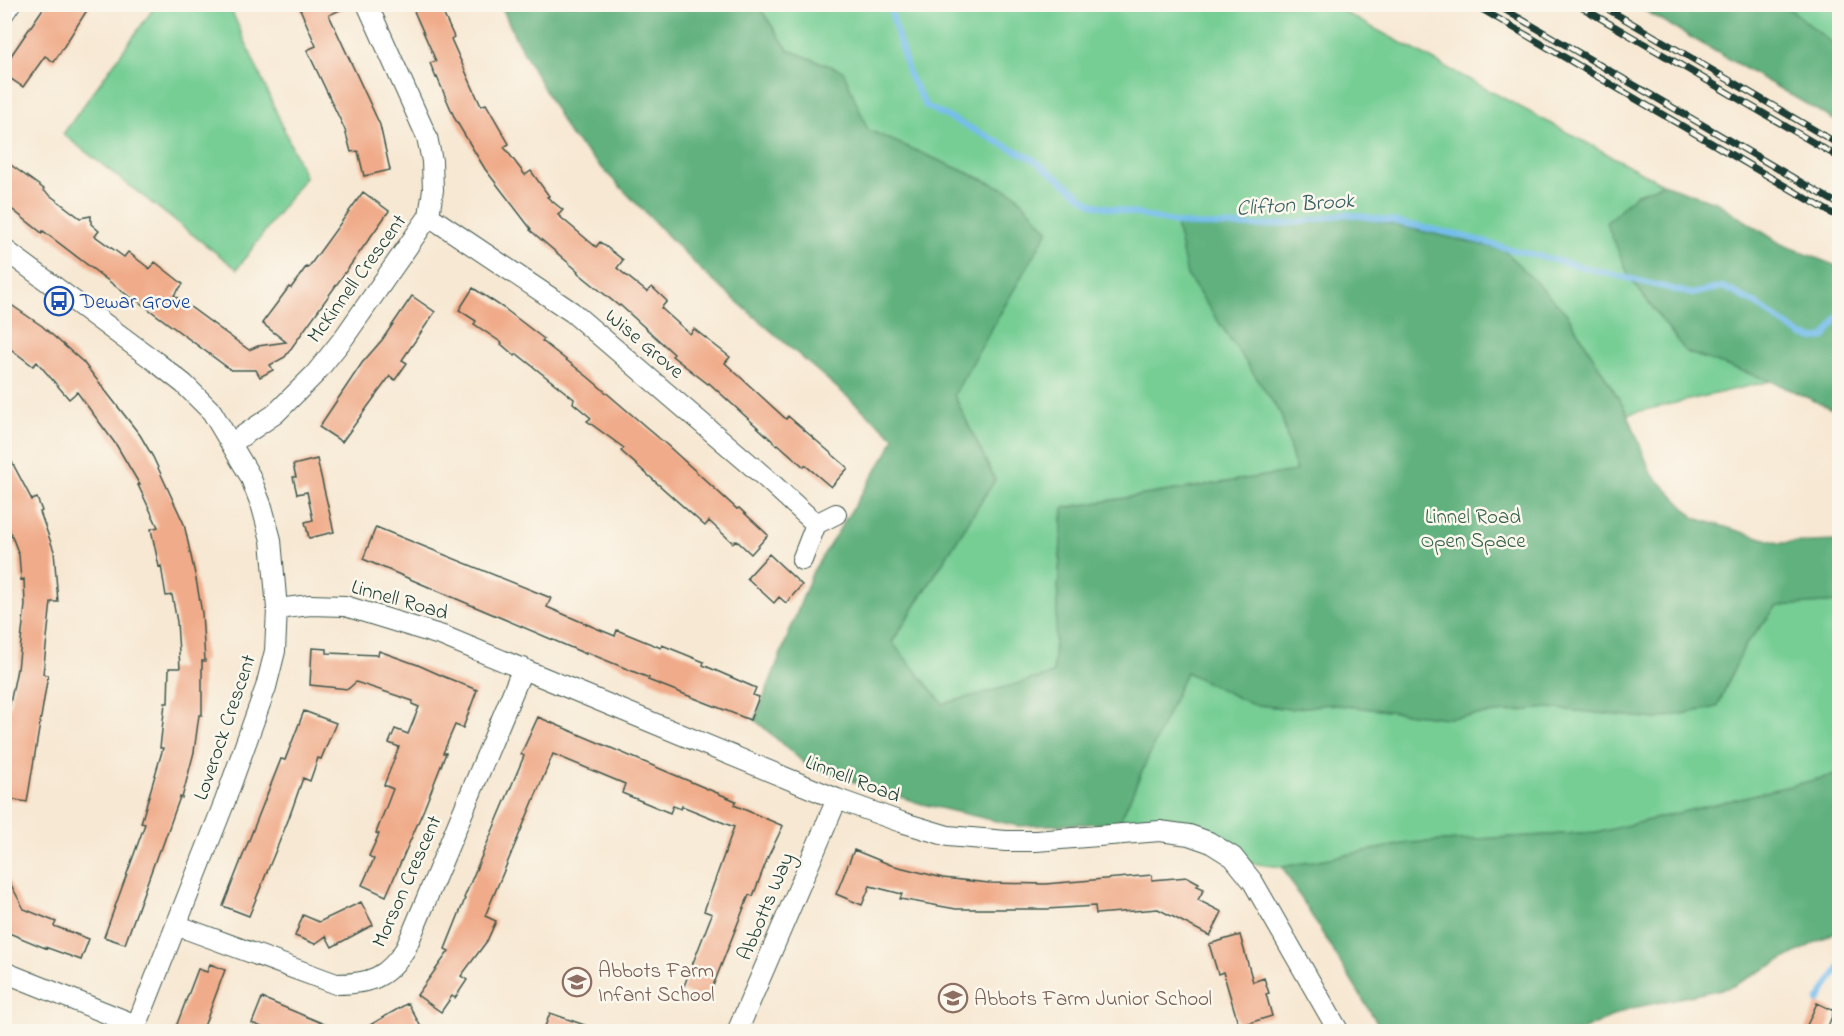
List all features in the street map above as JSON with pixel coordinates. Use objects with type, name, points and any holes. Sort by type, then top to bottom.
[{"type":"street","points":[[4,13],[10,4]]},
{"type":"street","name":"McKinnell Crescent","points":[[232,443],[275,414],[315,374],[343,339],[429,216],[434,190],[432,161],[427,137],[367,4]]},
{"type":"street","name":"Wise Grove","points":[[429,216],[572,312],[741,456],[816,525]]},
{"type":"street","name":"Loverock Crescent","points":[[4,249],[184,384],[212,412],[250,476],[271,540],[277,609],[275,651],[266,687],[225,801],[135,1028]]},
{"type":"street","points":[[802,560],[816,525],[836,514]]},
{"type":"street","name":"Linnell Road","points":[[277,609],[310,605],[345,606],[444,636],[837,799],[948,836],[1036,841],[1160,831],[1189,835],[1209,842],[1233,857],[1253,882],[1339,1032]]},
{"type":"street","name":"Morson Crescent","points":[[176,925],[336,984],[368,982],[384,974],[396,964],[406,948],[523,668]]},
{"type":"street","name":"Abbotts Way","points":[[737,1032],[837,799]]},
{"type":"street","points":[[4,972],[135,1028]]},
{"type":"green space","points":[[156,5],[229,5],[305,177],[237,269],[63,134]]},
{"type":"green space","name":"Linnel Road Open Space","points":[[501,5],[758,5],[788,50],[843,71],[868,130],[1014,193],[1048,230],[954,395],[995,480],[892,642],[943,704],[1053,674],[1063,508],[1296,471],[1281,414],[1187,275],[1176,223],[1258,226],[1346,214],[1504,250],[1567,314],[1628,414],[1651,473],[1695,518],[1779,543],[1839,541],[1839,602],[1777,606],[1744,647],[1717,707],[1657,719],[1548,708],[1447,718],[1329,704],[1290,709],[1251,704],[1186,672],[1119,823],[1018,826],[922,804],[809,767],[755,720],[813,571],[888,452],[894,437],[705,274],[569,134],[515,37]]},
{"type":"green space","points":[[758,5],[1331,5],[1663,184],[1635,195],[1686,352],[1771,381],[1628,414],[1567,314],[1346,214],[1258,226],[1176,223],[1187,275],[1281,414],[1296,471],[1063,508],[1053,674],[943,704],[892,643],[995,480],[954,395],[1048,230],[1014,193],[868,130],[843,71],[788,50]]},
{"type":"green space","points":[[1635,5],[1785,5],[1839,49],[1839,123]]},
{"type":"green space","points":[[1785,5],[1839,5],[1839,49]]},
{"type":"green space","points":[[1663,184],[1718,203],[1781,244],[1839,267],[1839,412],[1771,381],[1686,352],[1630,278],[1606,223],[1635,195]]},
{"type":"green space","points":[[1839,602],[1839,774],[1600,832],[1409,843],[1282,867],[1250,863],[1221,837],[1182,823],[1119,823],[1186,672],[1251,704],[1290,709],[1329,704],[1447,718],[1548,708],[1657,719],[1717,707],[1744,647],[1777,606]]},
{"type":"green space","points":[[1839,774],[1839,930],[1731,987],[1628,1009],[1580,1031],[1382,1031],[1282,867],[1409,843],[1600,832]]},
{"type":"building","points":[[46,4],[91,4],[54,62],[45,56],[23,87],[4,74],[4,66]]},
{"type":"building","points":[[298,4],[353,4],[329,15],[380,125],[390,170],[364,176],[358,151],[351,152],[345,130],[307,50],[316,46]]},
{"type":"building","points":[[429,4],[439,4],[454,37],[451,39],[481,106],[486,104],[509,144],[504,147],[525,175],[531,171],[549,196],[547,197],[563,210],[558,215],[596,247],[600,242],[623,260],[617,268],[647,292],[652,287],[667,301],[661,308],[690,334],[694,329],[730,357],[725,363],[786,419],[788,416],[848,468],[831,487],[777,445],[709,383],[672,356],[674,354],[620,305],[577,272],[530,230],[485,169],[455,119],[436,78],[430,63],[436,61],[414,11]]},
{"type":"building","points":[[4,160],[80,218],[91,216],[91,224],[99,231],[95,236],[124,257],[128,252],[150,269],[155,262],[183,284],[174,295],[249,350],[258,346],[286,342],[262,323],[289,287],[291,288],[306,267],[308,268],[363,192],[389,211],[285,357],[270,365],[273,370],[260,377],[256,370],[231,370],[4,203]]},
{"type":"building","points":[[473,288],[544,339],[542,341],[588,377],[768,535],[751,554],[736,540],[733,543],[709,521],[705,526],[621,451],[624,448],[587,421],[591,418],[573,403],[574,399],[517,354],[515,356],[502,343],[474,324],[476,321],[459,310]]},
{"type":"building","points":[[412,296],[435,312],[402,360],[407,363],[395,380],[390,376],[342,442],[319,427],[362,363],[382,340]]},
{"type":"building","points":[[4,300],[42,326],[83,362],[140,435],[153,457],[184,524],[196,579],[202,613],[205,661],[202,661],[202,715],[199,715],[194,752],[182,798],[180,797],[161,850],[159,850],[125,944],[104,937],[145,824],[141,823],[163,748],[160,748],[165,703],[168,703],[169,668],[180,668],[177,622],[172,595],[166,596],[151,529],[158,527],[138,485],[140,485],[117,446],[77,392],[69,399],[37,362],[33,366],[4,344]]},
{"type":"building","points":[[4,447],[32,500],[37,498],[42,511],[40,512],[54,551],[58,602],[51,602],[43,674],[48,675],[27,802],[4,798],[4,733],[18,669],[25,605],[24,579],[21,580],[19,555],[4,515]]},
{"type":"building","points":[[317,459],[334,532],[309,538],[305,522],[313,520],[307,492],[297,494],[293,465]]},
{"type":"building","points":[[376,527],[551,598],[547,607],[598,629],[615,636],[617,630],[661,648],[662,645],[704,662],[703,665],[756,688],[753,695],[759,697],[750,720],[648,680],[649,678],[586,652],[586,654],[363,559]]},
{"type":"building","points":[[769,554],[802,585],[786,603],[779,597],[774,603],[747,578]]},
{"type":"building","points":[[312,648],[327,649],[327,653],[378,655],[379,651],[477,690],[463,728],[455,725],[424,809],[386,896],[362,885],[374,859],[369,856],[379,834],[376,833],[393,789],[384,785],[399,747],[389,743],[395,729],[408,734],[419,707],[412,704],[413,701],[356,682],[348,689],[310,685]]},
{"type":"building","points":[[304,711],[336,723],[321,759],[318,758],[310,781],[303,778],[249,916],[223,906],[281,759],[285,760]]},
{"type":"building","points":[[538,717],[736,801],[734,805],[783,826],[753,896],[749,895],[707,1001],[682,991],[712,914],[704,911],[734,827],[682,806],[681,809],[673,806],[670,813],[622,793],[625,784],[553,754],[485,916],[496,921],[487,941],[461,976],[467,980],[455,998],[452,996],[441,1012],[417,995],[449,951],[445,949],[464,898],[524,756],[521,754]]},
{"type":"building","points":[[854,850],[891,865],[943,878],[989,883],[1045,884],[1152,875],[1152,880],[1188,877],[1204,889],[1198,900],[1222,912],[1210,936],[1158,909],[1096,914],[1095,906],[1047,909],[956,909],[900,899],[902,894],[870,886],[862,905],[836,894]]},
{"type":"building","points":[[4,872],[24,909],[56,922],[54,926],[89,939],[81,960],[4,931]]},
{"type":"building","points":[[361,902],[373,925],[332,947],[326,936],[315,944],[295,936],[303,915],[319,922]]},
{"type":"building","points":[[1240,935],[1253,982],[1264,978],[1269,993],[1266,994],[1272,1016],[1239,1026],[1223,972],[1218,974],[1209,944]]},
{"type":"building","points":[[210,964],[225,970],[202,1032],[174,1032],[198,969],[207,972]]},
{"type":"building","points":[[262,998],[341,1032],[273,1032],[252,1023]]},
{"type":"building","points":[[408,1003],[421,1027],[412,1032],[358,1032]]},
{"type":"building","points":[[1817,1003],[1834,1011],[1826,1032],[1804,1032]]},
{"type":"building","points":[[550,1013],[596,1029],[595,1032],[543,1032]]},
{"type":"waterway","name":"Clifton Brook","points":[[889,4],[909,75],[926,106],[1033,159],[1092,204],[1176,223],[1196,225],[1258,226],[1301,222],[1346,214],[1387,220],[1459,235],[1692,294],[1723,287],[1753,302],[1802,336],[1815,339],[1825,337],[1840,313]]},
{"type":"waterway","points":[[1818,1001],[1840,966]]},
{"type":"railway","points":[[1473,4],[1840,218]]},
{"type":"railway","points":[[1495,4],[1840,205]]},
{"type":"railway","points":[[1576,4],[1840,158]]},
{"type":"railway","points":[[1599,4],[1840,145]]},
{"type":"place","name":"Dewar Grove","points":[[59,301]]},
{"type":"place","name":"Abbots Farm Infant School","points":[[577,982]]},
{"type":"place","name":"Abbots Farm Junior School","points":[[953,998]]}]
